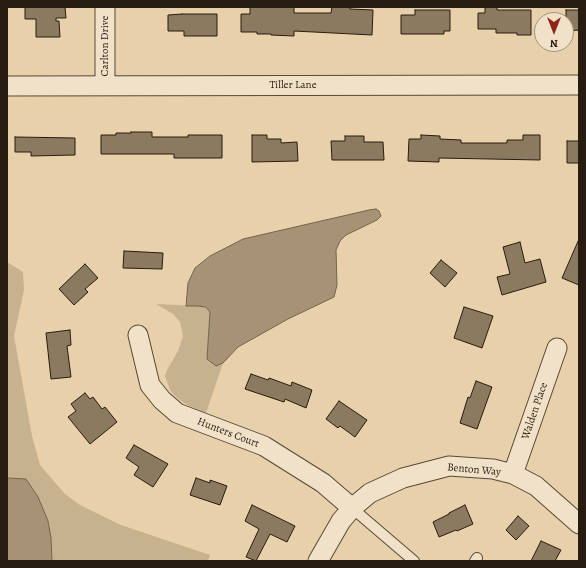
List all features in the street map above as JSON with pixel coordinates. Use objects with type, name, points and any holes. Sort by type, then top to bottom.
[{"type":"street","name":"Carlton Drive","points":[[105,7],[105,85]]},
{"type":"street","name":"Tiller Lane","points":[[7,86],[579,85]]},
{"type":"street","name":"Hunters Court","points":[[138,335],[150,386],[162,400],[177,413],[264,446],[324,483],[352,508]]},
{"type":"street","name":"Walden Place","points":[[513,474],[557,348]]},
{"type":"street","name":"Benton Way","points":[[318,561],[341,521],[352,508],[370,493],[403,478],[449,466],[493,470],[513,474],[536,486],[579,524]]},
{"type":"lane","points":[[352,508],[414,561]]},
{"type":"shaded area","points":[[376,209],[379,211],[381,216],[377,220],[346,235],[340,241],[336,250],[337,285],[334,297],[288,319],[238,347],[223,363],[216,366],[207,359],[210,312],[206,307],[186,306],[188,283],[195,268],[210,256],[243,239]]},
{"type":"shaded area","points":[[7,262],[23,272],[24,290],[14,336],[32,436],[40,465],[65,494],[80,505],[121,525],[210,555],[208,561],[52,561],[51,538],[48,521],[26,479],[7,478]]},
{"type":"shaded area","points":[[156,304],[206,307],[210,312],[207,359],[216,366],[223,363],[206,413],[181,401],[170,390],[165,376],[178,351],[183,336],[180,322],[173,314]]},
{"type":"shaded area","points":[[7,478],[26,479],[38,497],[48,521],[51,538],[52,561],[7,561]]},
{"type":"building","points":[[25,7],[65,7],[66,18],[56,18],[56,21],[59,21],[60,37],[36,37],[36,19],[25,19]]},
{"type":"building","points":[[250,7],[294,7],[294,13],[331,13],[332,7],[350,7],[350,9],[373,10],[372,35],[294,31],[294,36],[257,34],[257,32],[241,32],[241,14],[250,14]]},
{"type":"building","points":[[485,7],[497,7],[497,10],[531,10],[531,35],[496,33],[496,29],[478,29],[478,13],[485,13]]},
{"type":"building","points":[[415,10],[450,10],[450,31],[444,31],[444,34],[401,34],[401,15],[415,15]]},
{"type":"building","points":[[566,10],[579,10],[579,30],[574,30],[574,12],[566,12]]},
{"type":"building","points":[[217,14],[217,36],[184,36],[184,31],[168,31],[168,15]]},
{"type":"building","points":[[152,132],[152,137],[222,135],[222,158],[174,158],[174,154],[101,154],[101,135],[116,135],[116,133]]},
{"type":"building","points":[[252,135],[267,135],[267,139],[281,139],[281,143],[297,142],[298,161],[252,162]]},
{"type":"building","points":[[421,135],[440,136],[440,139],[461,140],[461,143],[507,143],[507,140],[523,140],[523,135],[540,135],[540,160],[439,158],[439,162],[408,161],[409,139],[421,139]]},
{"type":"building","points":[[345,136],[364,136],[364,142],[383,142],[384,160],[332,160],[331,141],[345,141]]},
{"type":"building","points":[[15,137],[75,138],[75,155],[31,156],[31,152],[15,152]]},
{"type":"building","points":[[567,141],[579,141],[579,163],[567,163]]},
{"type":"building","points":[[579,239],[579,285],[562,278]]},
{"type":"building","points":[[520,242],[525,263],[540,259],[546,282],[502,295],[497,277],[510,274],[503,247]]},
{"type":"building","points":[[124,251],[163,253],[162,269],[123,268]]},
{"type":"building","points":[[441,260],[457,273],[445,287],[430,273]]},
{"type":"building","points":[[85,264],[98,278],[85,289],[88,292],[74,305],[59,289]]},
{"type":"building","points":[[464,307],[493,316],[482,348],[454,338]]},
{"type":"building","points":[[70,330],[71,345],[67,346],[71,377],[51,379],[46,333]]},
{"type":"building","points":[[251,374],[268,380],[269,378],[291,386],[292,382],[312,390],[306,408],[285,399],[284,402],[245,389]]},
{"type":"building","points":[[476,381],[492,387],[477,429],[460,423],[468,397],[470,398]]},
{"type":"building","points":[[85,393],[90,399],[93,397],[102,409],[105,407],[117,422],[90,444],[68,417],[76,411],[71,404]]},
{"type":"building","points":[[339,401],[367,420],[355,437],[340,426],[338,428],[326,419]]},
{"type":"building","points":[[134,445],[168,464],[153,487],[134,475],[139,467],[126,458]]},
{"type":"building","points":[[196,478],[210,483],[210,480],[227,486],[220,505],[190,495]]},
{"type":"building","points":[[252,505],[295,526],[287,542],[270,534],[256,561],[246,557],[259,529],[245,521]]},
{"type":"building","points":[[465,505],[473,524],[439,537],[433,522]]},
{"type":"building","points":[[518,516],[529,526],[516,540],[506,530]]},
{"type":"building","points":[[541,541],[561,550],[555,561],[531,561]]}]
